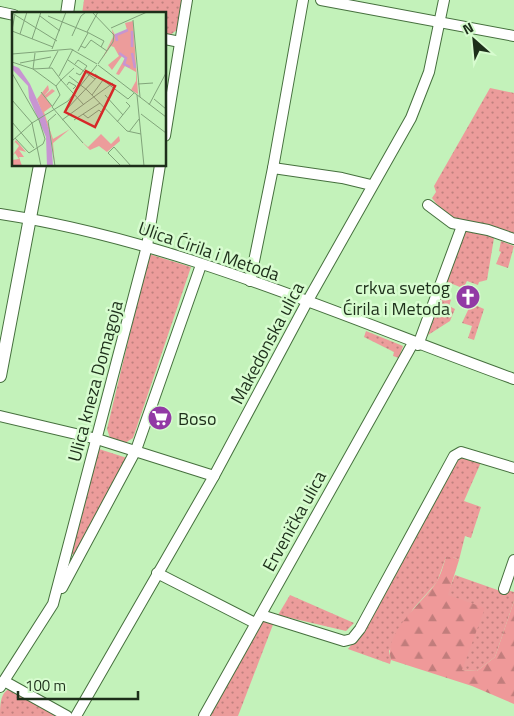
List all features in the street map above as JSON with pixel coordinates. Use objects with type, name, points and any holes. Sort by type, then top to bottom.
[{"type":"main road","points":[[0,376],[40,166]]},
{"type":"street","points":[[166,130],[187,0]]},
{"type":"street","points":[[250,281],[273,168],[303,0]]},
{"type":"street","points":[[321,0],[514,36]]},
{"type":"street","name":"Makedonska ulica","points":[[76,716],[214,476],[371,185],[411,118],[429,72],[444,0]]},
{"type":"street","points":[[166,39],[180,42]]},
{"type":"street","name":"Ulica kneza Domagoja","points":[[53,604],[98,439],[147,246],[160,166]]},
{"type":"street","points":[[273,168],[342,178],[371,185]]},
{"type":"street","points":[[428,205],[445,219],[462,226],[488,230],[514,239]]},
{"type":"street","name":"Ulica Ćirila i Metoda","points":[[0,214],[88,229],[147,246],[250,281],[514,379]]},
{"type":"street","name":"Ervenička ulica","points":[[204,716],[416,344],[462,226]]},
{"type":"street","name":"Ulica kneza Domagoja","points":[[2,684],[53,604],[136,450],[200,265]]},
{"type":"street","points":[[0,416],[98,439],[214,476]]},
{"type":"street","points":[[158,573],[258,619],[344,641],[352,639],[360,628],[454,456],[461,452],[514,468]]},
{"type":"street","points":[[504,589],[514,560]]},
{"type":"street","points":[[2,684],[67,716]]},
{"type":"shaded area","points":[[84,0],[183,0],[178,29],[169,36],[166,35],[166,12],[82,12]]},
{"type":"shaded area","points":[[490,88],[514,93],[514,237],[468,225],[448,214],[432,198],[436,192],[434,186]]},
{"type":"shaded area","points":[[468,229],[494,238],[487,280],[479,282],[478,285],[467,281],[465,285],[460,287],[445,281],[452,269],[450,266],[463,231]]},
{"type":"shaded area","points":[[501,241],[514,246],[508,268],[496,264],[501,252],[499,251]]},
{"type":"shaded area","points":[[149,254],[191,267],[133,438],[125,443],[110,438],[107,429]]},
{"type":"shaded area","points":[[442,295],[451,300],[449,306],[455,309],[450,321],[428,335]]},
{"type":"shaded area","points":[[475,305],[484,309],[474,340],[468,338],[472,326],[462,323],[469,308]]},
{"type":"shaded area","points":[[366,331],[403,346],[399,358],[393,356],[394,352],[364,337]]},
{"type":"shaded area","points":[[99,449],[127,458],[76,555],[70,554]]},
{"type":"shaded area","points":[[460,455],[482,460],[464,501],[481,507],[471,538],[465,536],[459,560],[453,557],[446,557],[437,582],[413,609],[389,651],[390,664],[348,649],[364,629]]},
{"type":"shaded area","points":[[455,575],[506,593],[507,590],[514,592],[514,601],[495,657],[477,671],[461,670],[447,595]]},
{"type":"shaded area","points":[[290,595],[354,623],[346,631],[278,615]]},
{"type":"shaded area","points":[[262,620],[274,622],[238,716],[208,716]]},
{"type":"shaded area","points":[[10,689],[62,716],[0,716],[2,696]]},
{"type":"green space","points":[[446,557],[453,557],[459,560],[448,595],[485,608],[462,670],[477,671],[495,657],[514,601],[514,704],[472,686],[391,660],[390,650],[398,629],[436,583]]},
{"type":"place","name":"crkva svetog Ćirila i Metoda","points":[[468,297]]},
{"type":"place","name":"Boso","points":[[160,418]]}]
